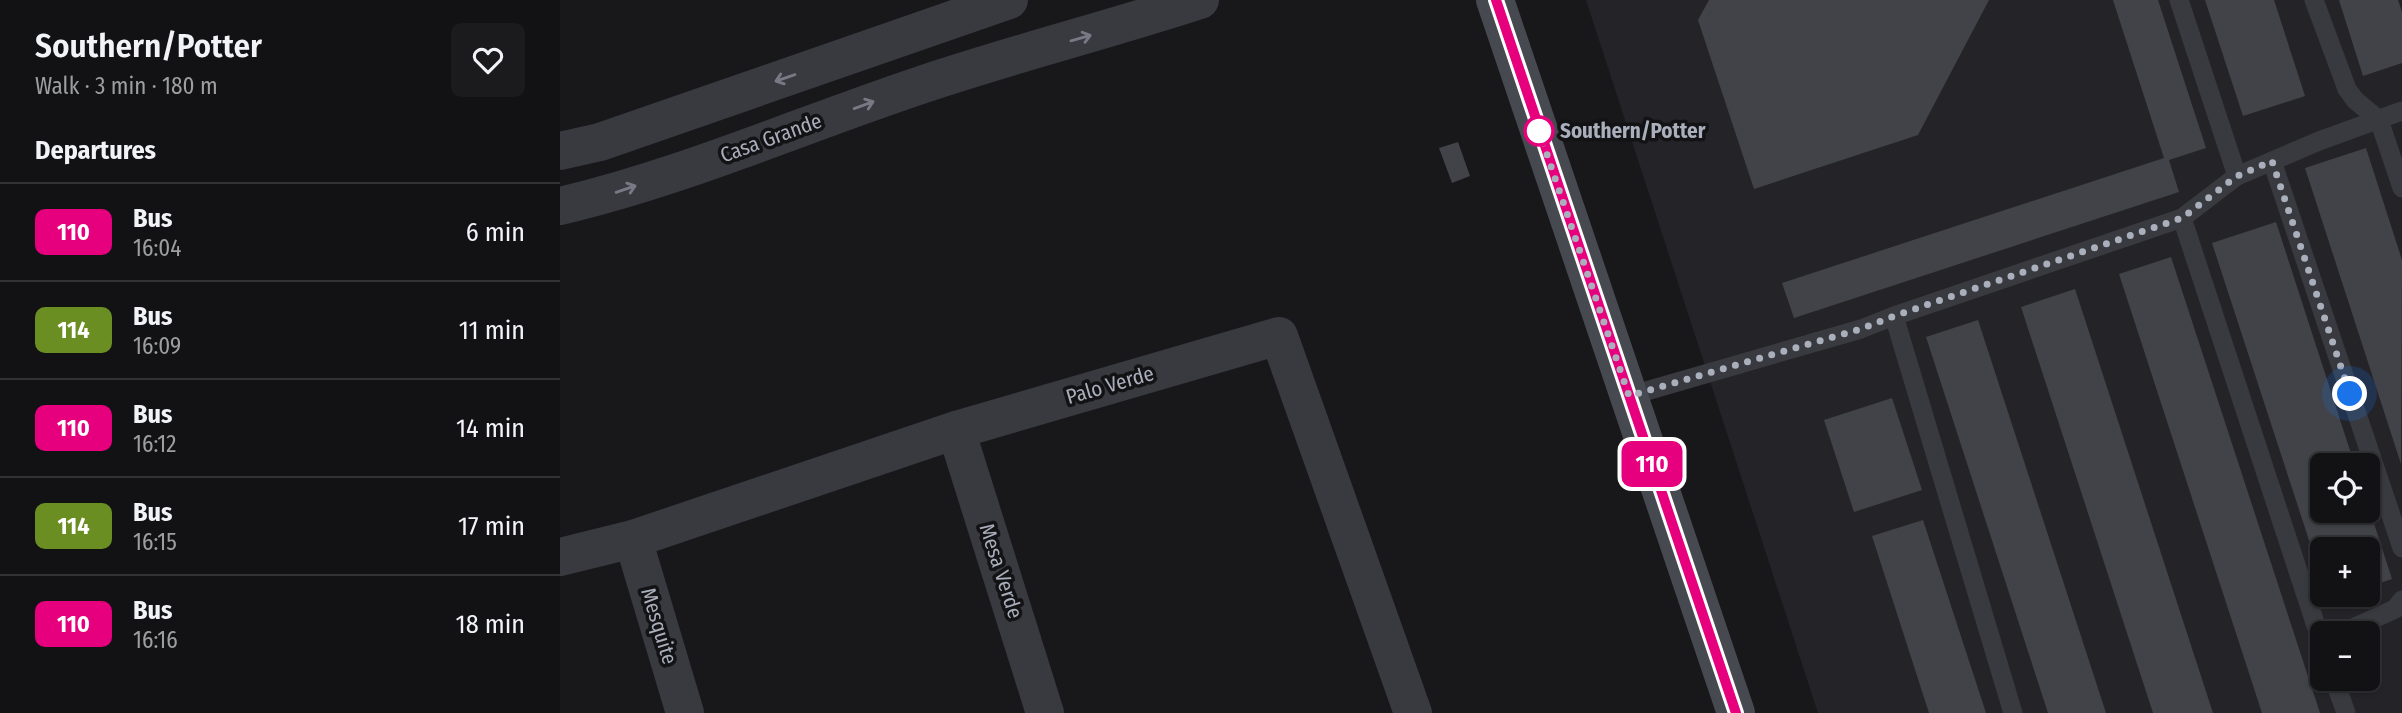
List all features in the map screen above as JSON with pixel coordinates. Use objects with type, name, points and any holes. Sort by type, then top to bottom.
[{"type":"main road","points":[[1496,0],[1736,713]]},
{"type":"street","points":[[560,151],[600,142],[963,8],[1009,0]]},
{"type":"street","name":"Casa Grande","points":[[560,206],[615,193],[923,84],[1200,0]]},
{"type":"street","points":[[963,8],[981,66]]},
{"type":"street","name":"Palo Verde","points":[[560,558],[633,539],[956,430],[1279,336],[1413,713]]},
{"type":"street","name":"Mesa Verde","points":[[956,430],[1045,713]]},
{"type":"street","name":"Mesquite","points":[[633,539],[685,713]]},
{"type":"lane","points":[[2179,0],[2237,176]]},
{"type":"lane","points":[[2314,0],[2347,89],[2355,100],[2379,120],[2402,188]]},
{"type":"lane","points":[[1629,396],[1861,329],[2182,218],[2237,176],[2402,111]]},
{"type":"lane","points":[[2272,161],[2402,548]]},
{"type":"lane","points":[[2182,218],[2315,621]]},
{"type":"lane","points":[[1894,316],[2013,713]]},
{"type":"lane","points":[[2369,621],[2395,609],[2402,600]]},
{"type":"lane","points":[[2338,691],[2346,713]]},
{"type":"shaded area","points":[[1586,0],[2402,0],[2402,713],[1818,713]]},
{"type":"building","points":[[1709,0],[1989,0],[1918,135],[1754,189],[1698,20]]},
{"type":"building","points":[[2113,0],[2158,0],[2206,148],[2169,160],[2179,192],[1794,318],[1782,283],[2164,158]]},
{"type":"building","points":[[2205,0],[2274,0],[2305,96],[2243,116]]},
{"type":"building","points":[[2339,0],[2398,0],[2402,12],[2402,63],[2363,76]]},
{"type":"building","points":[[1458,142],[1470,176],[1452,183],[1439,148]]},
{"type":"building","points":[[2366,148],[2402,260],[2401,464],[2305,168]]},
{"type":"building","points":[[2276,222],[2351,453],[2310,453],[2310,523],[2374,523],[2378,537],[2310,537],[2310,543],[2212,243]]},
{"type":"building","points":[[2171,257],[2310,682],[2310,691],[2313,691],[2320,713],[2262,713],[2119,274]]},
{"type":"building","points":[[2075,289],[2213,713],[2153,713],[2021,307]]},
{"type":"building","points":[[1978,320],[2106,713],[2048,713],[1926,337]]},
{"type":"building","points":[[1892,398],[1922,490],[1854,512],[1824,420]]},
{"type":"building","points":[[1923,520],[1986,713],[1929,713],[1872,536]]},
{"type":"building","points":[[2380,542],[2392,579],[2380,583]]},
{"type":"bus line","name":"110","points":[[1496,0],[1736,713]]},
{"type":"place","name":"Southern/Potter","points":[[1539,131]]},
{"type":"route","points":[[1539,131],[1629,396],[1861,329],[2182,218],[2237,176],[2272,161],[2350,394]]}]
